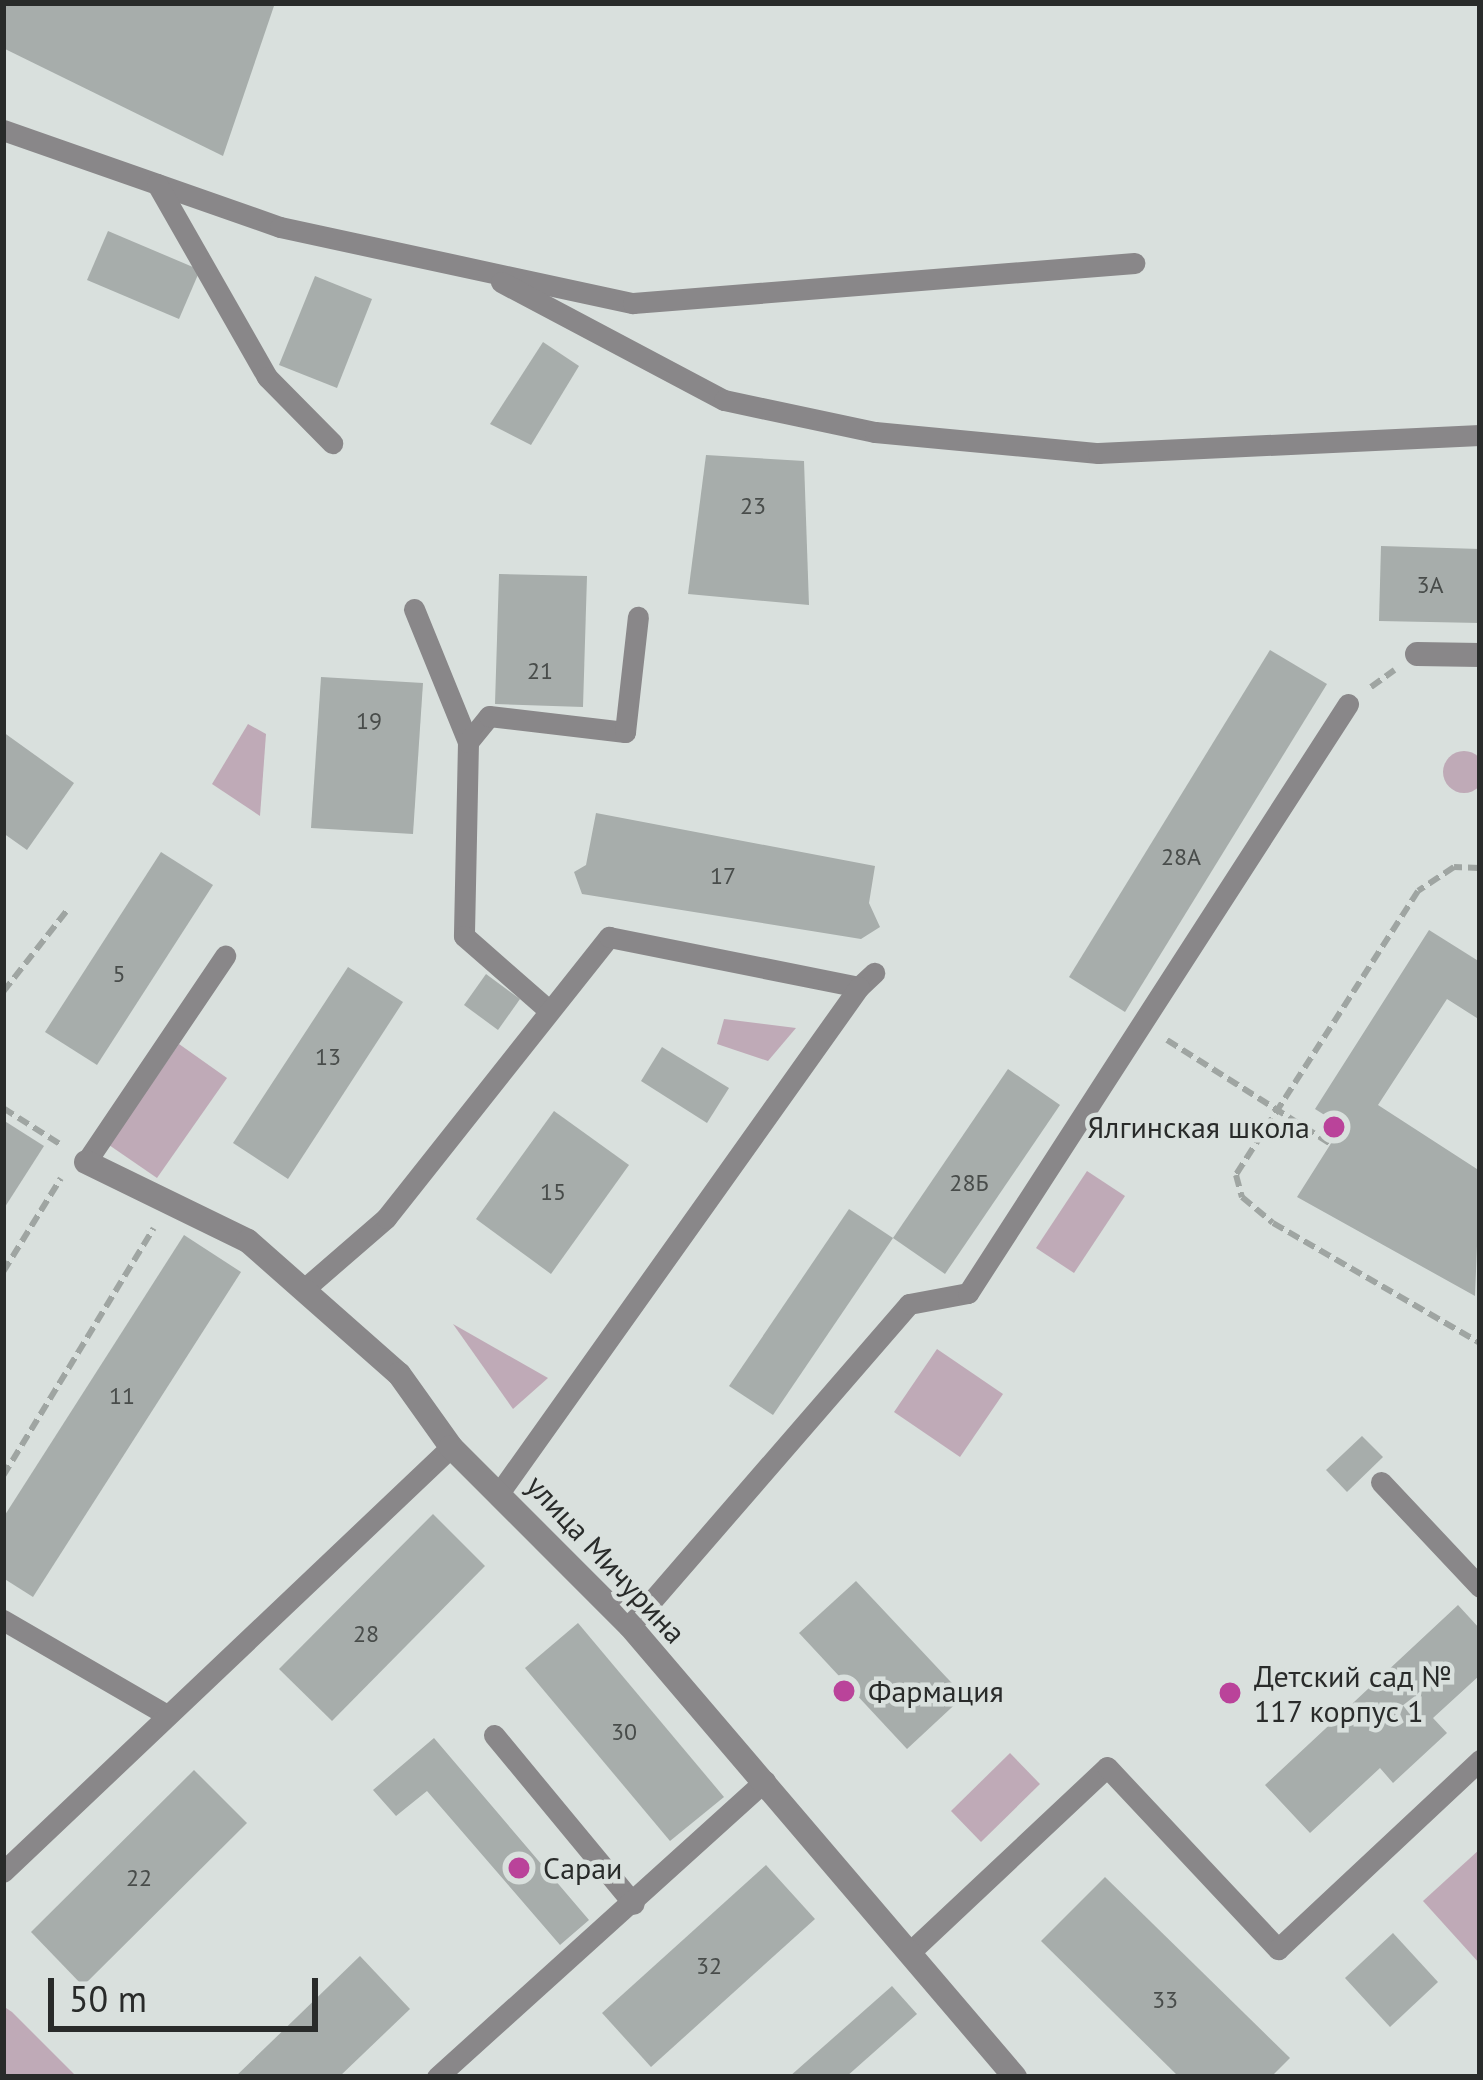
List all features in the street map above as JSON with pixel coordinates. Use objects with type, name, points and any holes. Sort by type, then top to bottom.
[{"type":"street","points":[[1417,654],[1480,656]]},
{"type":"street","name":"улица Мичурина","points":[[81,1158],[248,1241],[399,1374],[451,1447],[502,1489],[630,1626],[1016,2077]]},
{"type":"lane","points":[[3,130],[280,227],[633,303],[1134,262]]},
{"type":"lane","points":[[157,184],[267,376],[332,443]]},
{"type":"lane","points":[[471,268],[724,400],[874,432],[1098,453],[1480,435]]},
{"type":"lane","points":[[414,609],[468,742],[464,936],[544,1006]]},
{"type":"lane","points":[[468,742],[489,716],[626,732],[638,617]]},
{"type":"lane","points":[[630,1626],[909,1304],[968,1293],[1348,704]]},
{"type":"lane","points":[[303,1290],[386,1218],[544,1006],[609,937],[866,980],[502,1489]]},
{"type":"lane","points":[[81,1158],[225,956]]},
{"type":"lane","points":[[3,1872],[451,1447]]},
{"type":"lane","points":[[1381,1482],[1480,1587]]},
{"type":"lane","points":[[3,1620],[167,1715]]},
{"type":"lane","points":[[494,1735],[634,1904]]},
{"type":"lane","points":[[910,1952],[1107,1767],[1278,1949],[1480,1760]]},
{"type":"lane","points":[[436,2077],[634,1904],[765,1781]]},
{"type":"path","points":[[1348,704],[1417,654]]},
{"type":"path","points":[[1480,868],[1454,867],[1418,891],[1240,1156],[1242,1197],[1480,1343]]},
{"type":"path","points":[[3,992],[68,909]]},
{"type":"path","points":[[1142,1024],[1331,1144]]},
{"type":"path","points":[[3,1108],[81,1158],[3,1272]]},
{"type":"path","points":[[3,1476],[172,1204]]},
{"type":"shaded area","points":[[248,724],[266,734],[260,816],[212,784]]},
{"type":"shaded area","points":[[1464,751],[1479,757],[1485,772],[1479,787],[1464,793],[1449,787],[1443,772],[1449,757]]},
{"type":"shaded area","points":[[724,1019],[796,1028],[768,1061],[717,1044]]},
{"type":"shaded area","points":[[179,1044],[227,1078],[157,1178],[109,1145]]},
{"type":"shaded area","points":[[1087,1171],[1125,1196],[1074,1273],[1036,1248]]},
{"type":"shaded area","points":[[453,1324],[548,1378],[513,1409]]},
{"type":"shaded area","points":[[937,1349],[1003,1394],[960,1457],[894,1412]]},
{"type":"shaded area","points":[[1010,1753],[1040,1784],[981,1842],[951,1811]]},
{"type":"shaded area","points":[[1480,1849],[1480,1964],[1423,1901]]},
{"type":"shaded area","points":[[3,2006],[12,2012],[77,2077],[3,2077]]},
{"type":"building","points":[[3,3],[275,3],[223,156],[3,48]]},
{"type":"building","points":[[108,231],[200,270],[179,319],[87,280]]},
{"type":"building","points":[[315,276],[372,299],[337,388],[279,365]]},
{"type":"building","points":[[543,342],[579,366],[531,445],[490,424]]},
{"type":"building","points":[[706,455],[804,461],[809,605],[688,594]]},
{"type":"building","points":[[1381,546],[1480,549],[1480,623],[1379,621]]},
{"type":"building","points":[[499,574],[587,576],[583,707],[495,704]]},
{"type":"building","points":[[1270,650],[1327,684],[1125,1012],[1069,977]]},
{"type":"building","points":[[321,677],[423,683],[413,834],[311,828]]},
{"type":"building","points":[[3,732],[74,783],[27,850],[3,833]]},
{"type":"building","points":[[596,813],[875,866],[869,903],[880,927],[861,939],[582,894],[574,872],[586,865]]},
{"type":"building","points":[[161,852],[213,885],[97,1065],[45,1032]]},
{"type":"building","points":[[1429,930],[1480,962],[1480,1020],[1447,999],[1378,1105],[1480,1171],[1475,1296],[1297,1197],[1342,1126],[1315,1109]]},
{"type":"building","points":[[348,967],[403,1002],[288,1179],[233,1143]]},
{"type":"building","points":[[486,974],[520,999],[498,1030],[464,1005]]},
{"type":"building","points":[[662,1047],[729,1088],[707,1123],[641,1081]]},
{"type":"building","points":[[1008,1069],[1060,1105],[945,1274],[893,1238]]},
{"type":"building","points":[[554,1111],[629,1165],[551,1274],[476,1219]]},
{"type":"building","points":[[3,1120],[44,1146],[3,1210]]},
{"type":"building","points":[[849,1209],[893,1238],[773,1415],[729,1386]]},
{"type":"building","points":[[184,1235],[241,1272],[33,1597],[3,1578],[3,1518]]},
{"type":"building","points":[[1362,1436],[1383,1457],[1347,1492],[1326,1470]]},
{"type":"building","points":[[433,1514],[485,1566],[332,1721],[279,1669]]},
{"type":"building","points":[[856,1581],[964,1696],[907,1749],[799,1633]]},
{"type":"building","points":[[1458,1605],[1480,1629],[1480,1675],[1433,1718],[1447,1733],[1393,1783],[1380,1768],[1310,1833],[1265,1785]]},
{"type":"building","points":[[578,1623],[724,1797],[670,1841],[525,1668]]},
{"type":"building","name":"Сараи","points":[[434,1738],[589,1920],[560,1945],[427,1791],[396,1816],[373,1790]]},
{"type":"building","points":[[194,1770],[247,1823],[83,1986],[31,1932]]},
{"type":"building","points":[[766,1865],[815,1919],[651,2067],[602,2013]]},
{"type":"building","points":[[1105,1877],[1290,2058],[1271,2077],[1179,2077],[1041,1941]]},
{"type":"building","points":[[1393,1933],[1438,1982],[1390,2027],[1345,1978]]},
{"type":"building","points":[[360,1956],[410,2009],[339,2077],[235,2077]]},
{"type":"building","points":[[892,1986],[917,2014],[846,2077],[789,2077]]},
{"type":"place","name":"Ялгинская школа","points":[[1334,1127]]},
{"type":"place","name":"Фармация","points":[[844,1691]]},
{"type":"place","name":"Детский сад № 117 корпус 1","points":[[1230,1693]]},
{"type":"place","name":"Сараи","points":[[519,1868]]}]
